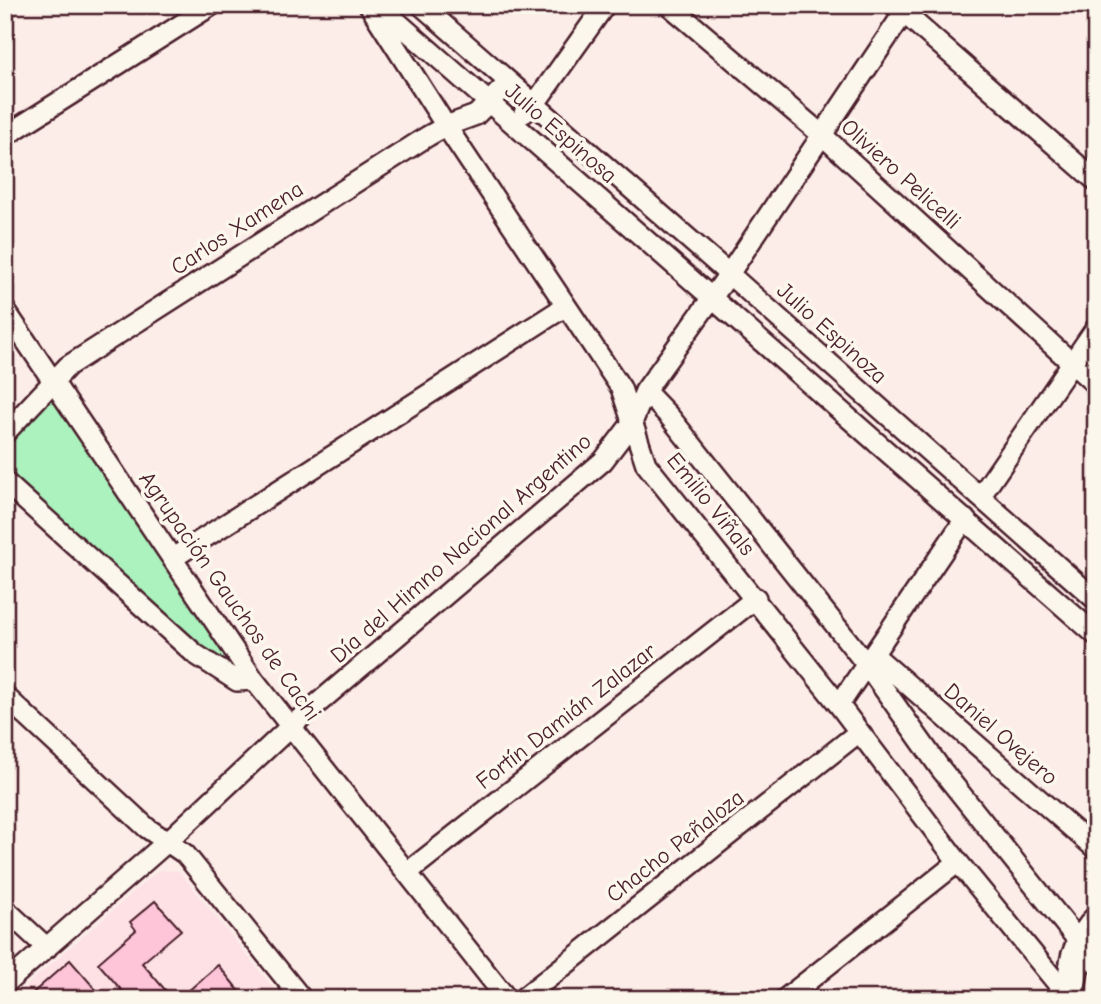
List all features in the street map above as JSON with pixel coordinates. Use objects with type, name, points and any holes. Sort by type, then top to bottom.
[{"type":"street","points":[[5,136],[212,5]]},
{"type":"street","name":"Emilio Viñals","points":[[369,5],[446,126],[621,388],[646,464],[756,598],[958,862],[1067,997]]},
{"type":"street","name":"Julio Espinosa","points":[[378,5],[712,296]]},
{"type":"street","name":"Julio Espinosa","points":[[421,5],[534,106]]},
{"type":"street","points":[[513,123],[534,106],[605,5]]},
{"type":"street","name":"Oliviero Pelicelli","points":[[670,5],[822,135],[1096,385]]},
{"type":"street","points":[[903,8],[1096,181]]},
{"type":"street","name":"Día del Himno Nacional Argentino","points":[[5,984],[167,842],[290,727],[603,461],[632,423],[645,391],[729,274],[903,8]]},
{"type":"street","name":"Carlos Xamena","points":[[5,433],[51,381],[68,366],[446,126],[476,115],[508,83]]},
{"type":"street","name":"Julio Espinoza","points":[[534,106],[729,274],[1096,600]]},
{"type":"street","points":[[712,296],[1096,635]]},
{"type":"street","points":[[173,558],[566,306]]},
{"type":"street","name":"Agrupación Gauchos de Cachi","points":[[5,310],[254,680],[507,999]]},
{"type":"street","points":[[980,498],[1096,328]]},
{"type":"street","name":"Emilio Viñals","points":[[645,391],[669,416],[871,660],[940,768],[1091,943]]},
{"type":"street","points":[[5,482],[195,654],[236,681],[254,680]]},
{"type":"street","points":[[839,705],[965,519]]},
{"type":"street","name":"Fortín Damián Zalazar","points":[[408,872],[756,598]]},
{"type":"street","name":"Daniel Ovejero","points":[[871,660],[1096,849]]},
{"type":"street","points":[[5,696],[147,828],[185,855],[302,999]]},
{"type":"street","name":"Chacho Peñaloza","points":[[522,999],[859,732]]},
{"type":"street","points":[[785,999],[958,862]]},
{"type":"street","points":[[5,909],[47,948]]},
{"type":"street","points":[[1067,997],[1091,943]]},
{"type":"shaded area","points":[[159,870],[179,871],[282,999],[11,999]]},
{"type":"green space","points":[[51,381],[254,680],[221,673],[5,481],[5,433]]},
{"type":"building","points":[[155,901],[181,930],[142,963],[173,999],[129,999],[98,963],[136,930],[130,922]]},
{"type":"building","points":[[70,960],[104,999],[26,999]]},
{"type":"building","points":[[218,965],[240,992],[232,999],[179,999]]}]
